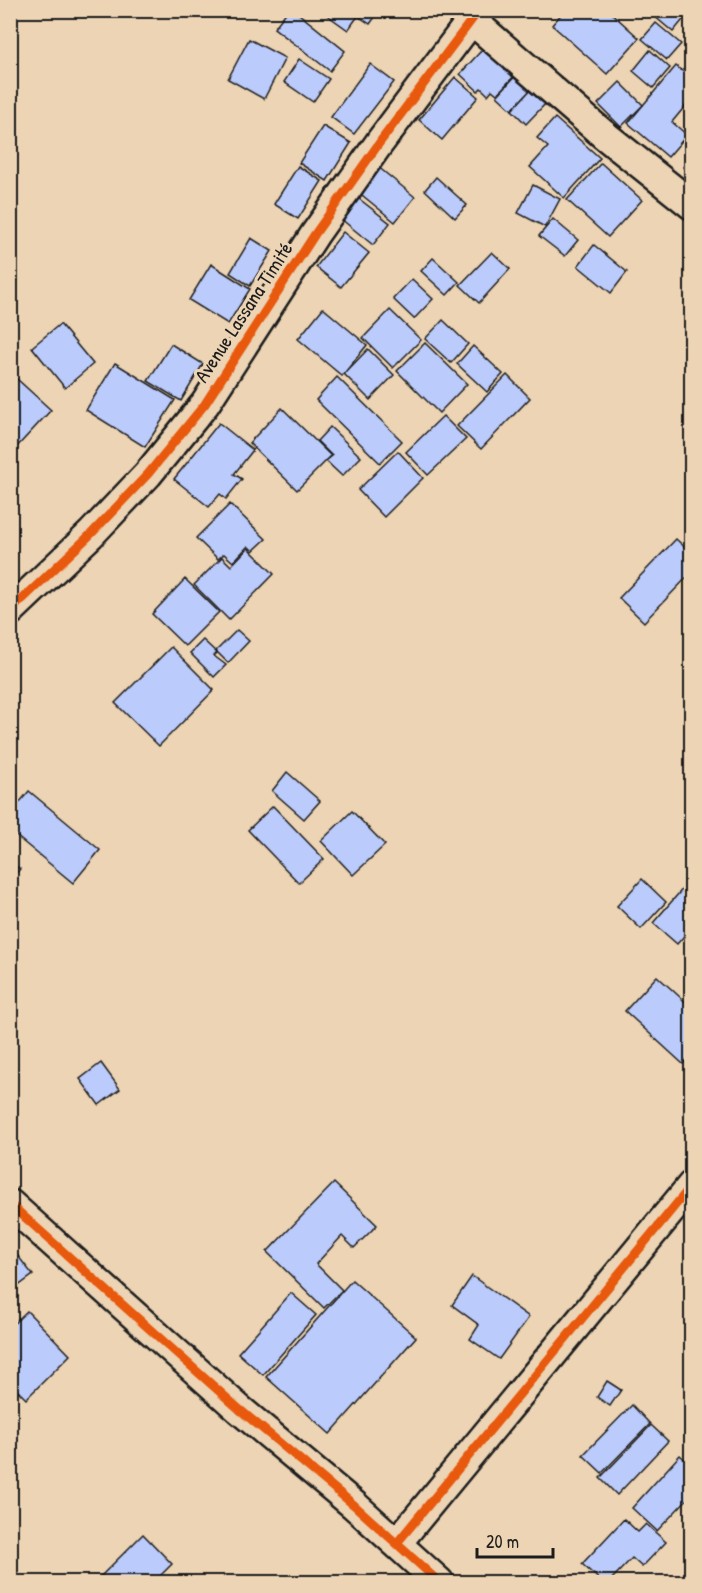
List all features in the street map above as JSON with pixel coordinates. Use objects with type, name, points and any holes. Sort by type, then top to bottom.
[{"type":"street","points":[[470,13],[603,134],[692,205]]},
{"type":"street","name":"Avenue Lassana Timité","points":[[10,611],[92,534],[148,474],[205,405],[315,234],[470,13]]},
{"type":"street","points":[[397,1543],[692,1185]]},
{"type":"street","points":[[10,1204],[239,1409],[397,1543],[439,1582]]},
{"type":"building","points":[[288,10],[294,10],[345,51],[330,71],[274,28]]},
{"type":"building","points":[[320,10],[380,10],[370,24],[358,16],[348,30]]},
{"type":"building","points":[[565,10],[608,10],[639,38],[607,74],[552,25]]},
{"type":"building","points":[[647,10],[691,10],[673,32]]},
{"type":"building","points":[[656,23],[681,44],[667,60],[642,39]]},
{"type":"building","points":[[249,39],[285,58],[264,99],[228,79]]},
{"type":"building","points":[[490,41],[520,70],[497,94],[492,90],[488,95],[481,88],[478,91],[460,74]]},
{"type":"building","points":[[650,50],[670,68],[653,88],[633,71]]},
{"type":"building","points":[[299,59],[329,79],[313,102],[284,82]]},
{"type":"building","points":[[370,64],[394,82],[354,134],[331,117]]},
{"type":"building","points":[[676,66],[692,79],[692,98],[672,122],[687,135],[668,157],[628,123]]},
{"type":"building","points":[[519,72],[534,86],[512,110],[497,96]]},
{"type":"building","points":[[455,77],[478,97],[442,140],[419,120]]},
{"type":"building","points":[[620,82],[643,105],[621,127],[598,104]]},
{"type":"building","points":[[533,87],[548,101],[526,124],[512,110]]},
{"type":"building","points":[[555,118],[600,158],[564,198],[530,167],[548,147],[537,138]]},
{"type":"building","points":[[323,126],[351,143],[327,181],[299,163]]},
{"type":"building","points":[[692,156],[692,175],[683,167]]},
{"type":"building","points":[[601,163],[642,200],[608,237],[567,200]]},
{"type":"building","points":[[298,166],[322,181],[298,219],[274,204]]},
{"type":"building","points":[[377,166],[415,197],[395,222],[357,191]]},
{"type":"building","points":[[436,177],[467,205],[455,218],[425,190]]},
{"type":"building","points":[[533,185],[560,199],[545,227],[518,213]]},
{"type":"building","points":[[358,198],[390,223],[373,245],[341,219]]},
{"type":"building","points":[[553,219],[578,240],[565,256],[539,236]]},
{"type":"building","points":[[343,232],[369,253],[341,287],[316,267]]},
{"type":"building","points":[[251,238],[272,251],[250,286],[230,273]]},
{"type":"building","points":[[594,245],[627,272],[611,293],[578,266]]},
{"type":"building","points":[[492,252],[510,269],[479,303],[460,285]]},
{"type":"building","points":[[433,258],[459,282],[447,295],[421,271]]},
{"type":"building","points":[[211,264],[250,289],[228,324],[189,300]]},
{"type":"building","points":[[412,279],[433,299],[414,319],[393,299]]},
{"type":"building","points":[[323,308],[367,345],[342,376],[298,339]]},
{"type":"building","points":[[390,310],[421,340],[393,368],[363,338]]},
{"type":"building","points":[[443,320],[468,344],[451,363],[425,339]]},
{"type":"building","points":[[60,324],[93,364],[65,388],[32,347]]},
{"type":"building","points":[[425,343],[467,384],[439,413],[397,371]]},
{"type":"building","points":[[171,344],[203,364],[181,401],[148,381]]},
{"type":"building","points":[[473,346],[503,374],[487,392],[457,364]]},
{"type":"building","points":[[368,349],[394,375],[370,400],[344,374]]},
{"type":"building","points":[[115,363],[175,400],[145,447],[86,410]]},
{"type":"building","points":[[507,375],[530,398],[481,449],[457,426]]},
{"type":"building","points":[[337,377],[402,441],[380,463],[316,400]]},
{"type":"building","points":[[17,379],[51,410],[13,451],[10,449],[10,385]]},
{"type":"building","points":[[282,408],[331,456],[297,490],[249,443]]},
{"type":"building","points":[[443,416],[466,439],[428,475],[406,452]]},
{"type":"building","points":[[219,423],[253,450],[234,474],[242,479],[226,499],[220,494],[209,507],[174,479]]},
{"type":"building","points":[[330,427],[361,457],[342,476],[326,461],[332,456],[317,441]]},
{"type":"building","points":[[398,451],[423,478],[384,517],[358,490]]},
{"type":"building","points":[[230,504],[266,539],[253,551],[248,546],[233,562],[224,554],[218,559],[196,538]]},
{"type":"building","points":[[676,539],[692,554],[692,572],[644,622],[619,598]]},
{"type":"building","points":[[248,548],[274,574],[229,620],[194,585],[222,557],[231,566]]},
{"type":"building","points":[[185,579],[219,612],[185,646],[152,614]]},
{"type":"building","points":[[237,630],[249,641],[228,663],[216,651]]},
{"type":"building","points":[[203,640],[217,653],[214,656],[226,665],[214,677],[190,653]]},
{"type":"building","points":[[171,647],[214,690],[159,746],[115,703]]},
{"type":"building","points":[[287,772],[320,801],[304,819],[272,791]]},
{"type":"building","points":[[29,791],[100,850],[73,883],[10,831],[10,814]]},
{"type":"building","points":[[273,806],[324,859],[299,883],[248,830]]},
{"type":"building","points":[[352,811],[385,845],[353,875],[321,841]]},
{"type":"building","points":[[10,862],[20,869],[10,880]]},
{"type":"building","points":[[692,878],[692,927],[677,944],[653,923]]},
{"type":"building","points":[[642,879],[666,902],[641,929],[617,906]]},
{"type":"building","points":[[657,976],[692,1008],[692,1054],[683,1064],[625,1011]]},
{"type":"building","points":[[101,1063],[120,1089],[99,1105],[80,1079]]},
{"type":"building","points":[[334,1183],[377,1225],[354,1248],[342,1236],[316,1264],[342,1290],[324,1308],[267,1252]]},
{"type":"building","points":[[10,1246],[33,1275],[10,1292]]},
{"type":"building","points":[[472,1276],[529,1317],[499,1359],[470,1339],[479,1325],[452,1305]]},
{"type":"building","points":[[352,1280],[416,1337],[330,1434],[266,1377]]},
{"type":"building","points":[[291,1293],[316,1315],[263,1375],[238,1353]]},
{"type":"building","points":[[27,1311],[70,1355],[26,1399],[10,1383],[10,1327]]},
{"type":"building","points":[[607,1381],[621,1390],[610,1406],[597,1397]]},
{"type":"building","points":[[632,1405],[650,1424],[602,1473],[583,1455]]},
{"type":"building","points":[[651,1425],[668,1441],[617,1495],[600,1478]]},
{"type":"building","points":[[680,1455],[692,1466],[692,1494],[657,1531],[632,1508]]},
{"type":"building","points":[[624,1519],[638,1532],[646,1524],[666,1542],[642,1567],[632,1558],[609,1582],[602,1582],[582,1564]]},
{"type":"building","points":[[143,1534],[172,1564],[154,1582],[95,1582]]},
{"type":"cycle path","points":[[10,611],[91,534],[148,474],[205,404],[315,234],[380,142],[479,10]]},
{"type":"cycle path","points":[[397,1543],[692,1185]]},
{"type":"cycle path","points":[[10,1204],[239,1409],[354,1505],[439,1582]]}]
